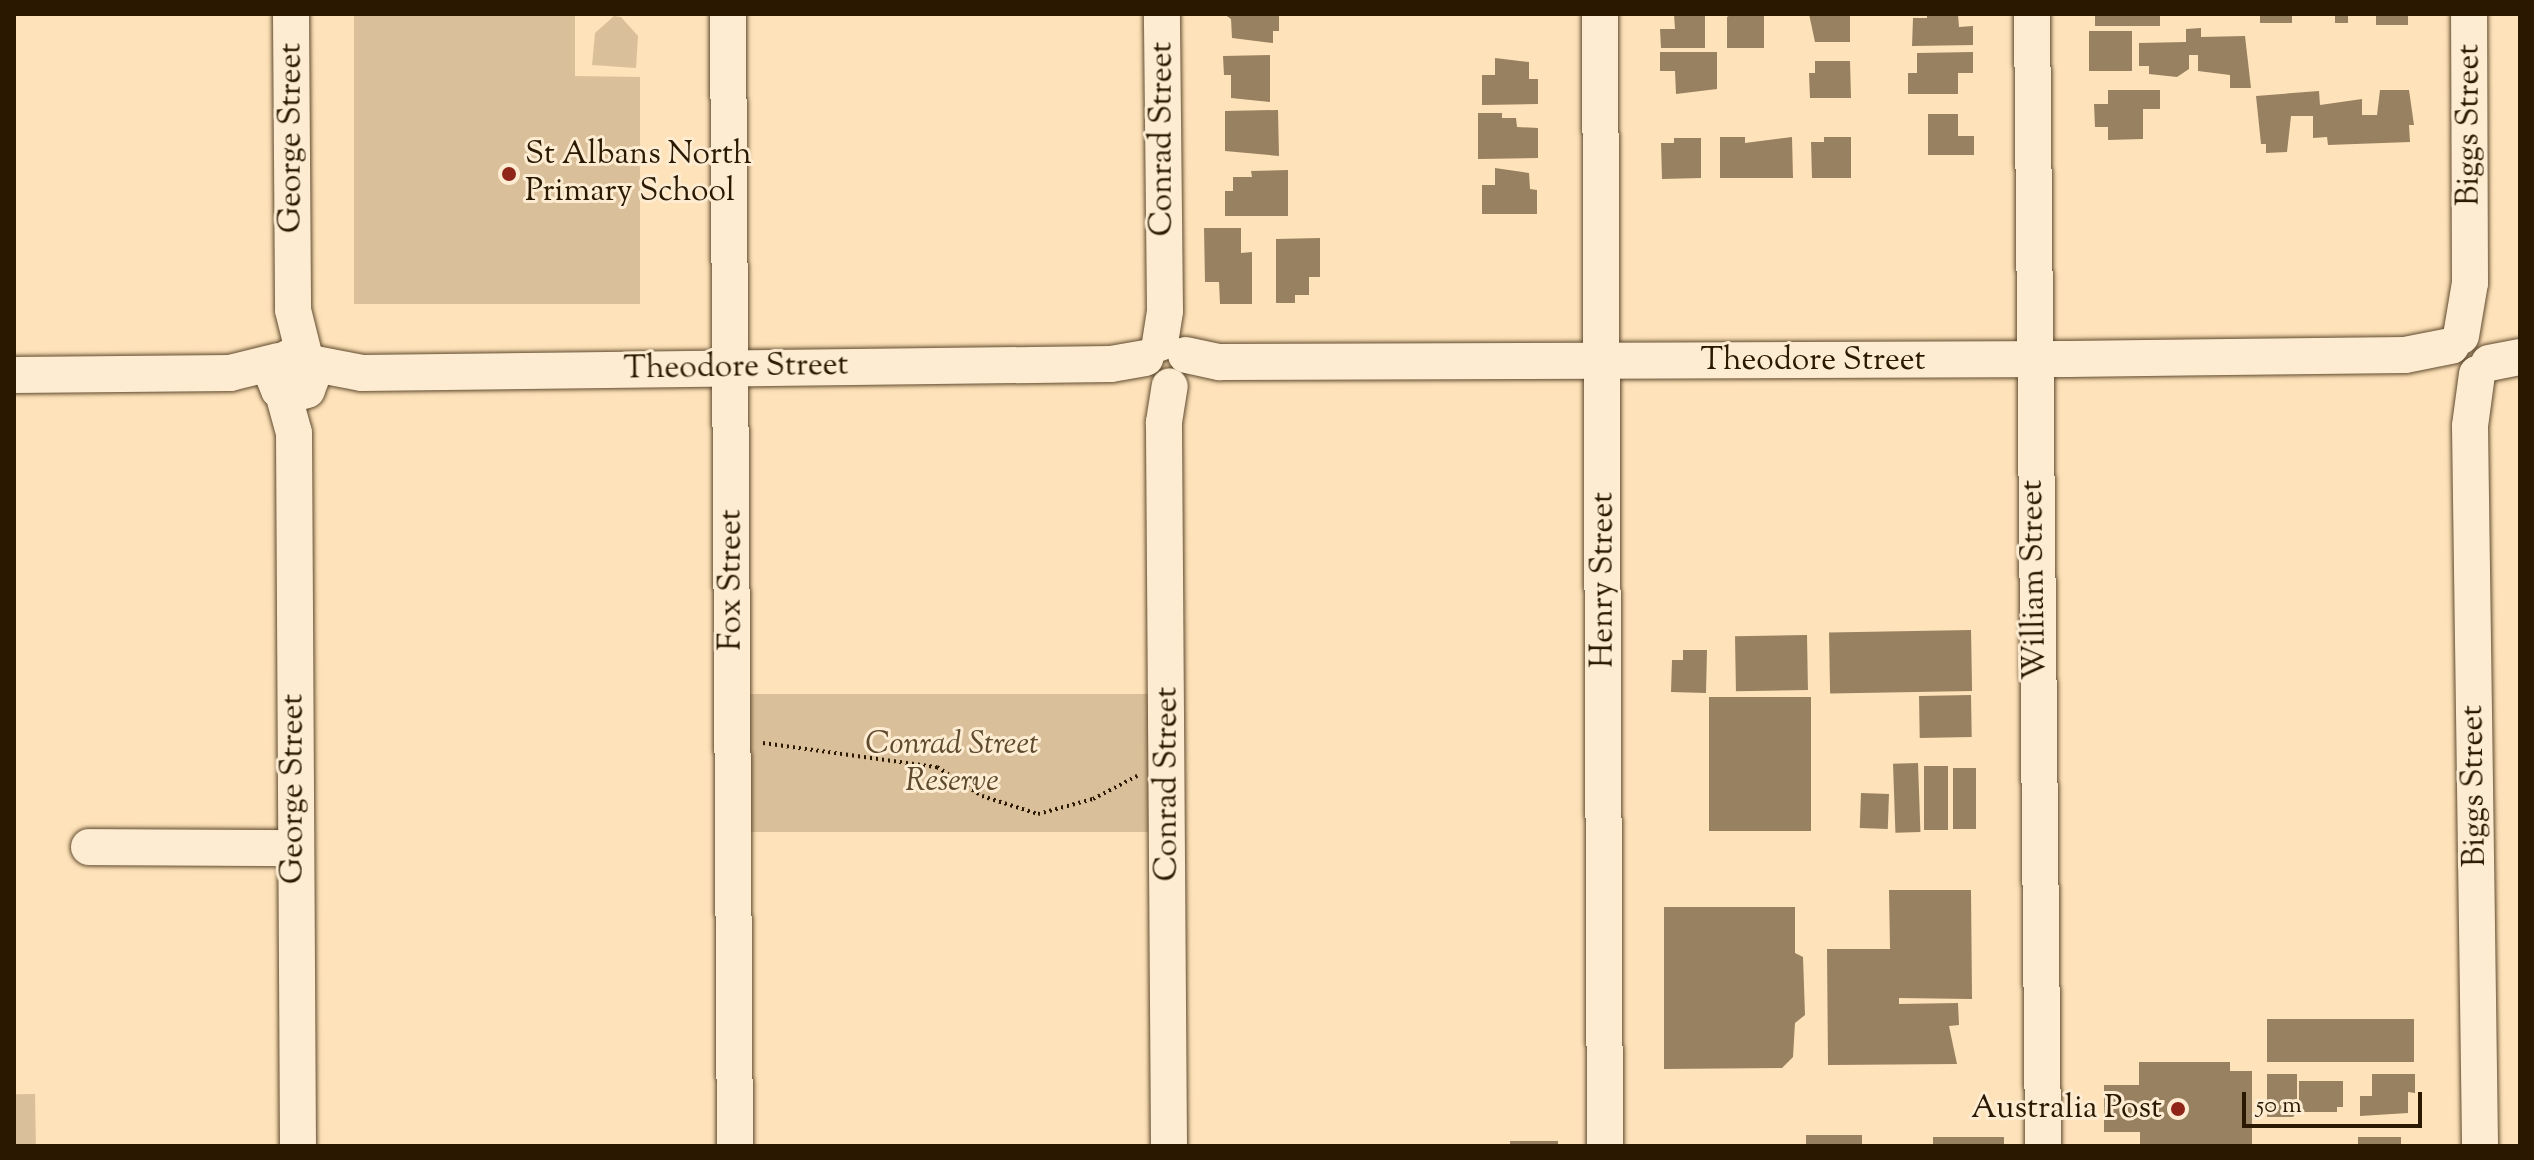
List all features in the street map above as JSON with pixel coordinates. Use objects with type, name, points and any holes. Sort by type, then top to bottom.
[{"type":"street","name":"George Street","points":[[291,14],[298,1146]]},
{"type":"street","name":"Fox Street","points":[[728,14],[735,1146]]},
{"type":"street","name":"Conrad Street","points":[[1162,14],[1169,1146]]},
{"type":"street","name":"Henry Street","points":[[1600,14],[1604,362],[1605,1146]]},
{"type":"street","name":"William Street","points":[[2032,14],[2032,359],[2043,1146]]},
{"type":"street","name":"Biggs Street","points":[[2469,14],[2470,283],[2480,355],[2470,426],[2480,1146]]},
{"type":"street","name":"Theodore Street","points":[[14,375],[294,374],[1165,359],[1604,362],[2480,355]]},
{"type":"street","points":[[89,847],[294,848]]},
{"type":"path","points":[[733,738],[937,767],[982,796],[1038,814],[1093,799],[1168,761]]},
{"type":"green space","name":"St Albans North Primary School","points":[[354,14],[575,14],[575,76],[640,77],[640,304],[354,304]]},
{"type":"green space","points":[[614,16],[621,17],[638,36],[636,68],[592,65],[595,33]]},
{"type":"green space","name":"Conrad Street Reserve","points":[[750,694],[1155,694],[1155,832],[750,832]]},
{"type":"green space","points":[[14,1094],[35,1094],[36,1146],[15,1146]]},
{"type":"building","points":[[1224,14],[1279,14],[1279,31],[1273,31],[1273,43],[1232,38],[1231,19]]},
{"type":"building","points":[[1674,14],[1705,14],[1705,48],[1661,48],[1660,29],[1675,29]]},
{"type":"building","points":[[1732,14],[1764,14],[1764,48],[1727,48],[1727,17]]},
{"type":"building","points":[[1809,14],[1850,14],[1850,42],[1815,42]]},
{"type":"building","points":[[1927,14],[1958,14],[1959,27],[1973,26],[1973,45],[1912,46],[1913,18],[1927,18]]},
{"type":"building","points":[[2095,14],[2160,14],[2160,26],[2095,26]]},
{"type":"building","points":[[2260,14],[2292,14],[2292,23],[2260,23]]},
{"type":"building","points":[[2335,14],[2348,14],[2348,23],[2335,23]]},
{"type":"building","points":[[2376,14],[2408,14],[2408,25],[2376,25]]},
{"type":"building","points":[[2201,28],[2201,37],[2245,36],[2251,88],[2230,88],[2230,75],[2198,71],[2198,55],[2189,55],[2189,69],[2177,77],[2149,74],[2149,66],[2139,66],[2139,43],[2186,42],[2186,29]]},
{"type":"building","points":[[2089,31],[2132,31],[2132,71],[2089,71]]},
{"type":"building","points":[[1660,52],[1717,52],[1717,89],[1676,94],[1675,71],[1660,71]]},
{"type":"building","points":[[1973,52],[1973,73],[1958,73],[1958,94],[1908,94],[1908,73],[1917,73],[1917,53]]},
{"type":"building","points":[[1270,55],[1270,102],[1231,98],[1231,75],[1224,75],[1223,56]]},
{"type":"building","points":[[1495,58],[1529,62],[1529,79],[1538,79],[1538,104],[1482,105],[1482,75],[1495,75]]},
{"type":"building","points":[[1815,61],[1850,61],[1851,98],[1810,98],[1809,73],[1815,73]]},
{"type":"building","points":[[2108,90],[2160,90],[2160,109],[2143,109],[2143,139],[2108,140],[2108,127],[2095,127],[2094,104],[2108,104]]},
{"type":"building","points":[[2380,90],[2409,90],[2414,125],[2409,125],[2410,142],[2328,145],[2327,137],[2313,138],[2313,116],[2291,116],[2287,152],[2266,153],[2266,144],[2261,144],[2256,96],[2319,91],[2320,105],[2362,99],[2362,115],[2377,115]]},
{"type":"building","points":[[1278,110],[1279,156],[1225,151],[1225,111]]},
{"type":"building","points":[[1478,113],[1502,113],[1502,118],[1516,118],[1517,127],[1538,128],[1538,158],[1478,159]]},
{"type":"building","points":[[1928,114],[1958,114],[1958,136],[1974,136],[1974,155],[1928,155]]},
{"type":"building","points":[[1720,137],[1745,137],[1745,143],[1792,137],[1793,178],[1720,178]]},
{"type":"building","points":[[1824,137],[1851,137],[1851,178],[1812,178],[1811,142],[1824,142]]},
{"type":"building","points":[[1674,138],[1701,138],[1701,178],[1662,179],[1661,143],[1674,143]]},
{"type":"building","points":[[1495,168],[1529,173],[1530,189],[1537,190],[1537,214],[1482,214],[1482,185],[1495,185]]},
{"type":"building","points":[[1288,170],[1288,216],[1225,216],[1225,191],[1233,191],[1233,177],[1252,177],[1251,171]]},
{"type":"building","points":[[1204,228],[1241,228],[1241,253],[1252,252],[1252,304],[1220,304],[1219,282],[1205,282]]},
{"type":"building","points":[[1320,238],[1320,277],[1309,277],[1309,295],[1295,295],[1295,303],[1276,303],[1276,239]]},
{"type":"building","points":[[1971,630],[1972,691],[1830,693],[1829,632]]},
{"type":"building","points":[[1807,635],[1808,690],[1736,691],[1735,636]]},
{"type":"building","points":[[1683,650],[1707,650],[1706,693],[1671,692],[1672,660],[1683,660]]},
{"type":"building","points":[[1971,695],[1972,737],[1920,738],[1919,696]]},
{"type":"building","points":[[1709,697],[1811,697],[1811,831],[1709,831]]},
{"type":"building","points":[[1918,763],[1920,832],[1895,833],[1893,764]]},
{"type":"building","points":[[1924,766],[1948,766],[1948,830],[1924,830]]},
{"type":"building","points":[[1953,768],[1976,768],[1976,829],[1953,829]]},
{"type":"building","points":[[1861,793],[1889,794],[1888,829],[1860,828]]},
{"type":"building","points":[[1889,890],[1971,890],[1972,999],[1899,998],[1899,1004],[1958,1003],[1959,1025],[1949,1026],[1957,1064],[1828,1065],[1827,949],[1890,949]]},
{"type":"building","points":[[1664,907],[1795,907],[1795,953],[1803,957],[1805,1015],[1795,1023],[1793,1057],[1782,1068],[1664,1069]]},
{"type":"building","points":[[2267,1019],[2414,1019],[2414,1062],[2267,1062]]},
{"type":"building","name":"Australia Post","points":[[2139,1062],[2230,1062],[2230,1071],[2252,1071],[2252,1146],[2140,1146],[2140,1132],[2104,1132],[2104,1085],[2139,1085]]},
{"type":"building","points":[[2267,1074],[2297,1074],[2297,1112],[2293,1117],[2267,1117]]},
{"type":"building","points":[[2372,1074],[2415,1074],[2415,1093],[2408,1092],[2408,1113],[2360,1116],[2360,1096],[2372,1096]]},
{"type":"building","points":[[2299,1081],[2343,1081],[2343,1107],[2337,1107],[2337,1112],[2299,1112]]},
{"type":"building","points":[[1806,1135],[1862,1135],[1862,1146],[1806,1146]]},
{"type":"building","points":[[1933,1137],[2004,1137],[2004,1146],[1933,1146]]},
{"type":"building","points":[[2358,1137],[2401,1137],[2401,1146],[2358,1146]]},
{"type":"building","points":[[1510,1141],[1558,1141],[1558,1146],[1510,1146]]},
{"type":"place","name":"St Albans North Primary School","points":[[509,174]]},
{"type":"place","name":"Australia Post","points":[[2178,1109]]}]
